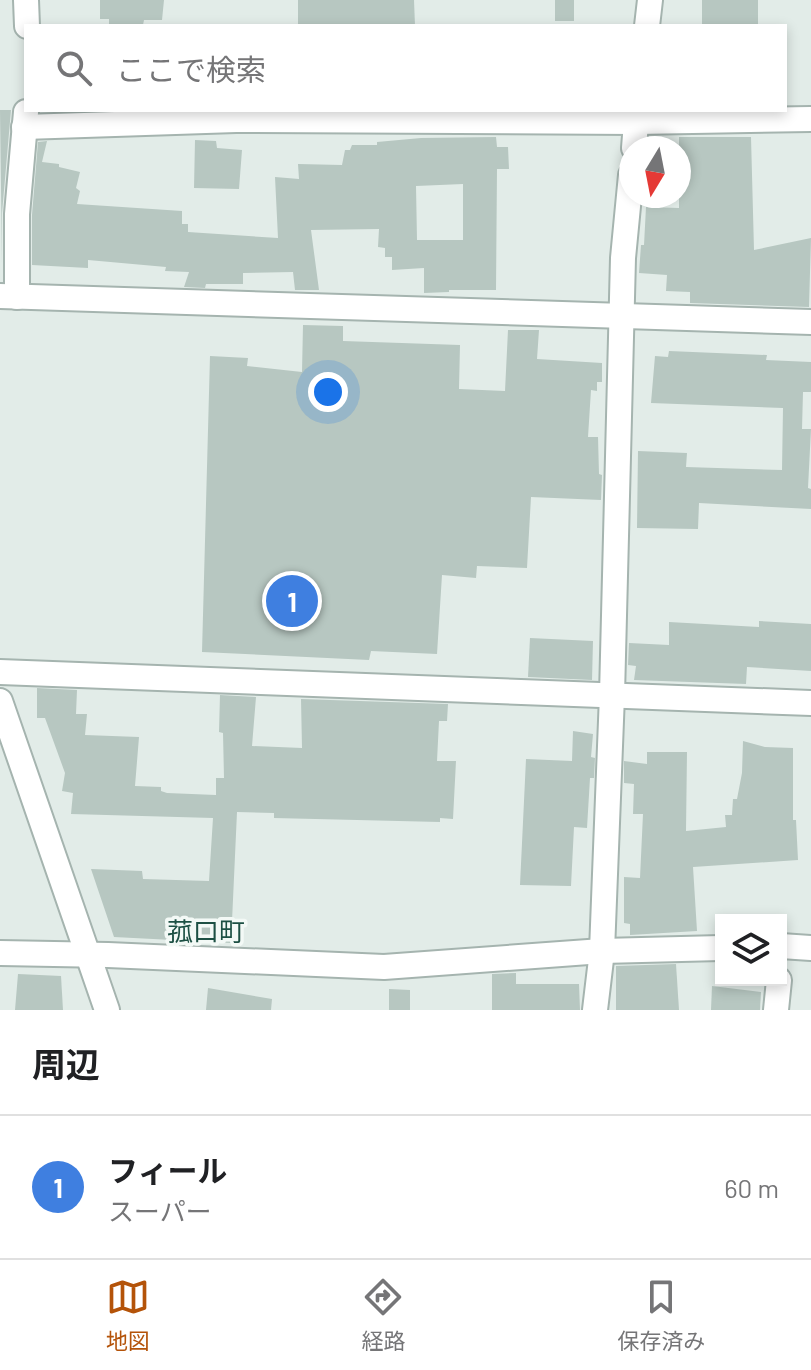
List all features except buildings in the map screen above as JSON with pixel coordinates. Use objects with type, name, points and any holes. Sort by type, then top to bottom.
[{"type":"street","points":[[26,0],[27,24]]},
{"type":"street","points":[[647,24],[650,0]]},
{"type":"street","points":[[635,136],[637,116]]},
{"type":"street","points":[[811,119],[637,116],[236,120],[25,118],[8,297],[811,322]]},
{"type":"street","points":[[595,1010],[602,951],[623,258],[628,208]]},
{"type":"street","points":[[0,672],[811,703]]},
{"type":"street","points":[[0,701],[107,1010]]},
{"type":"street","points":[[0,953],[384,967],[602,951],[715,948]]},
{"type":"street","points":[[787,950],[811,948]]},
{"type":"street","points":[[776,1010],[778,986]]},
{"type":"place","name":"フィール","points":[[292,601]]},
{"type":"district","name":"菰口町","points":[[206,930]]}]
